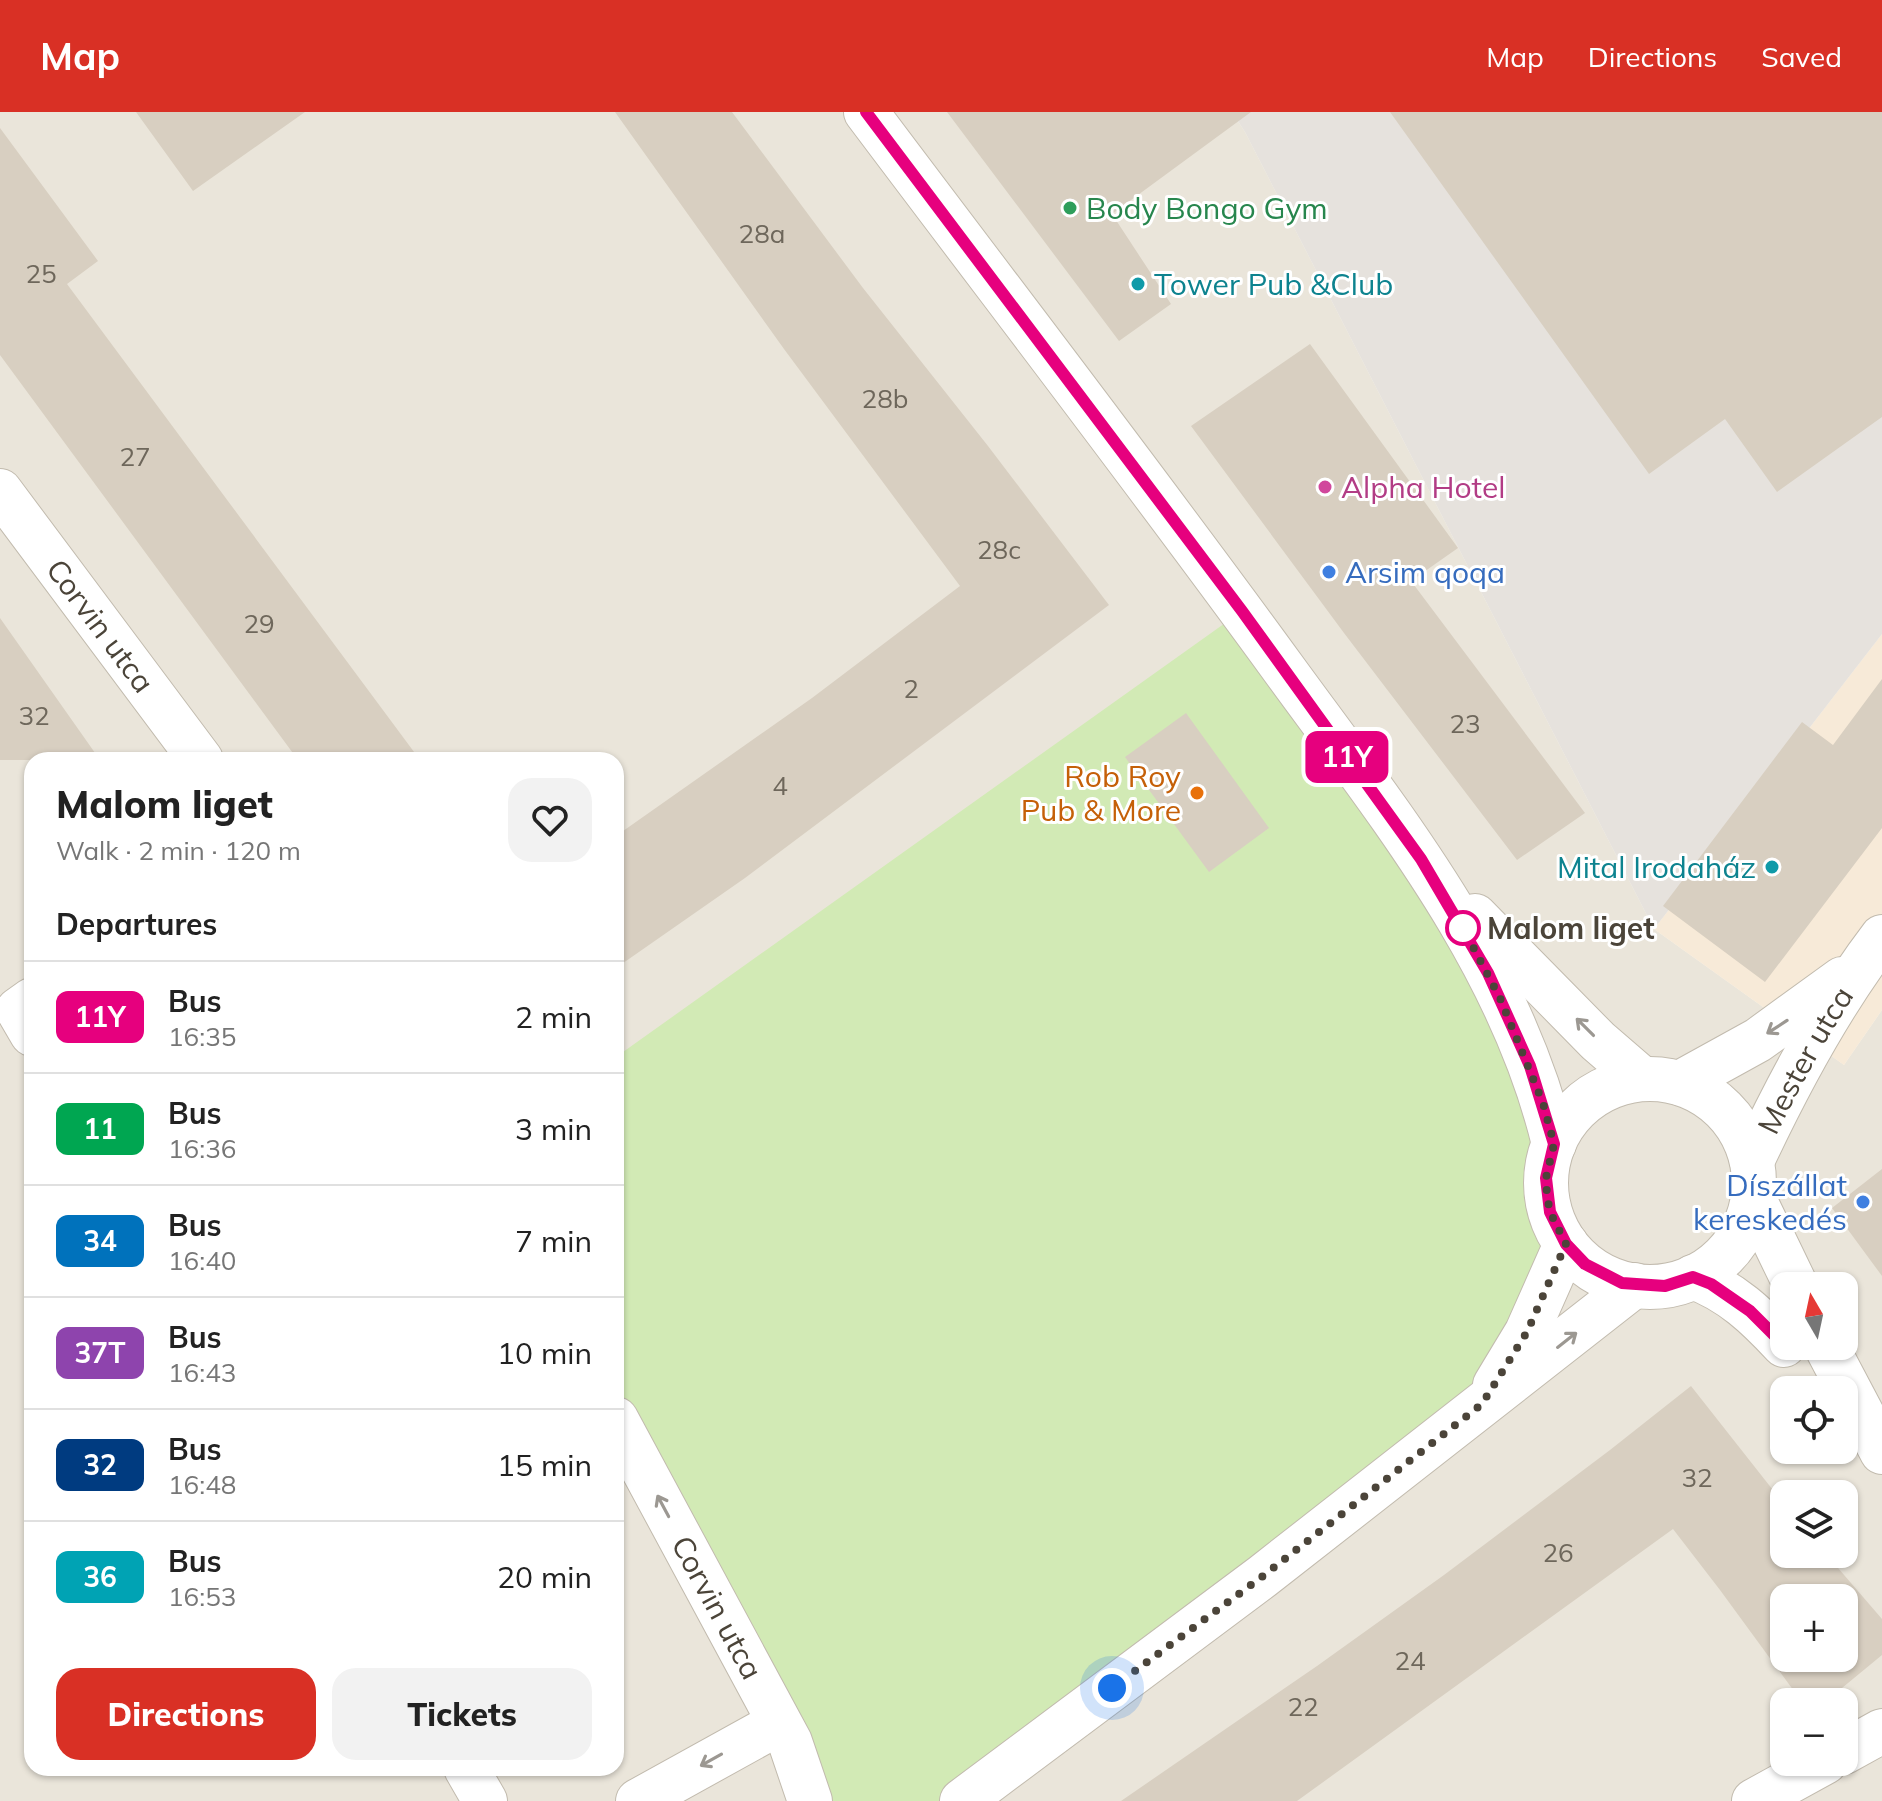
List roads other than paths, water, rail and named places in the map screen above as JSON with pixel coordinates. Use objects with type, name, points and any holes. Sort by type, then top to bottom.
[{"type":"street","points":[[866,112],[1242,611],[1421,859],[1500,998],[1530,1066],[1554,1144]]},
{"type":"street","name":"Corvin utca","points":[[0,491],[195,752]]},
{"type":"street","points":[[1421,859],[1598,1041],[1661,1081],[1705,1094],[1726,1112],[1743,1135],[1753,1179],[1790,1272]]},
{"type":"street","name":"Mester utca","points":[[1661,1081],[1769,1032],[1872,950]]},
{"type":"street","name":"Mester utca","points":[[1753,1179],[1802,1064],[1872,950]]},
{"type":"street","points":[[1661,1081],[1615,1085],[1589,1099],[1568,1119],[1554,1144],[1546,1178],[1550,1212],[1566,1244],[1585,1264],[1622,1283],[1665,1286],[1693,1277],[1722,1258],[1734,1245],[1746,1222],[1753,1179]]},
{"type":"street","points":[[1482,1404],[1527,1332],[1566,1244]]},
{"type":"street","points":[[1693,1277],[1729,1294],[1770,1332]]},
{"type":"street","points":[[962,1801],[1263,1576],[1635,1285]]},
{"type":"street","points":[[1797,1360],[1811,1376]]},
{"type":"street","points":[[1833,1360],[1882,1454]]},
{"type":"street","points":[[1858,1428],[1882,1454]]},
{"type":"street","name":"Corvin utca","points":[[624,1434],[790,1742],[810,1801]]},
{"type":"street","points":[[638,1801],[779,1723]]},
{"type":"street","points":[[1858,1744],[1882,1731]]},
{"type":"street","points":[[471,1776],[485,1801]]},
{"type":"street","points":[[1754,1801],[1800,1776]]},
{"type":"place","name":"Body Bongo Gym","points":[[1070,208]]},
{"type":"place","name":"Tower Pub &Club","points":[[1138,284]]},
{"type":"place","name":"Alpha Hotel","points":[[1325,487]]},
{"type":"place","name":"Arsim qoqa","points":[[1329,572]]},
{"type":"place","name":"Rob Roy Pub & More","points":[[1197,793]]},
{"type":"place","name":"Mital Irodaház","points":[[1772,867]]},
{"type":"place","name":"Malom liget","points":[[1463,928]]},
{"type":"place","name":"Díszállat kereskedés","points":[[1863,1202]]}]
